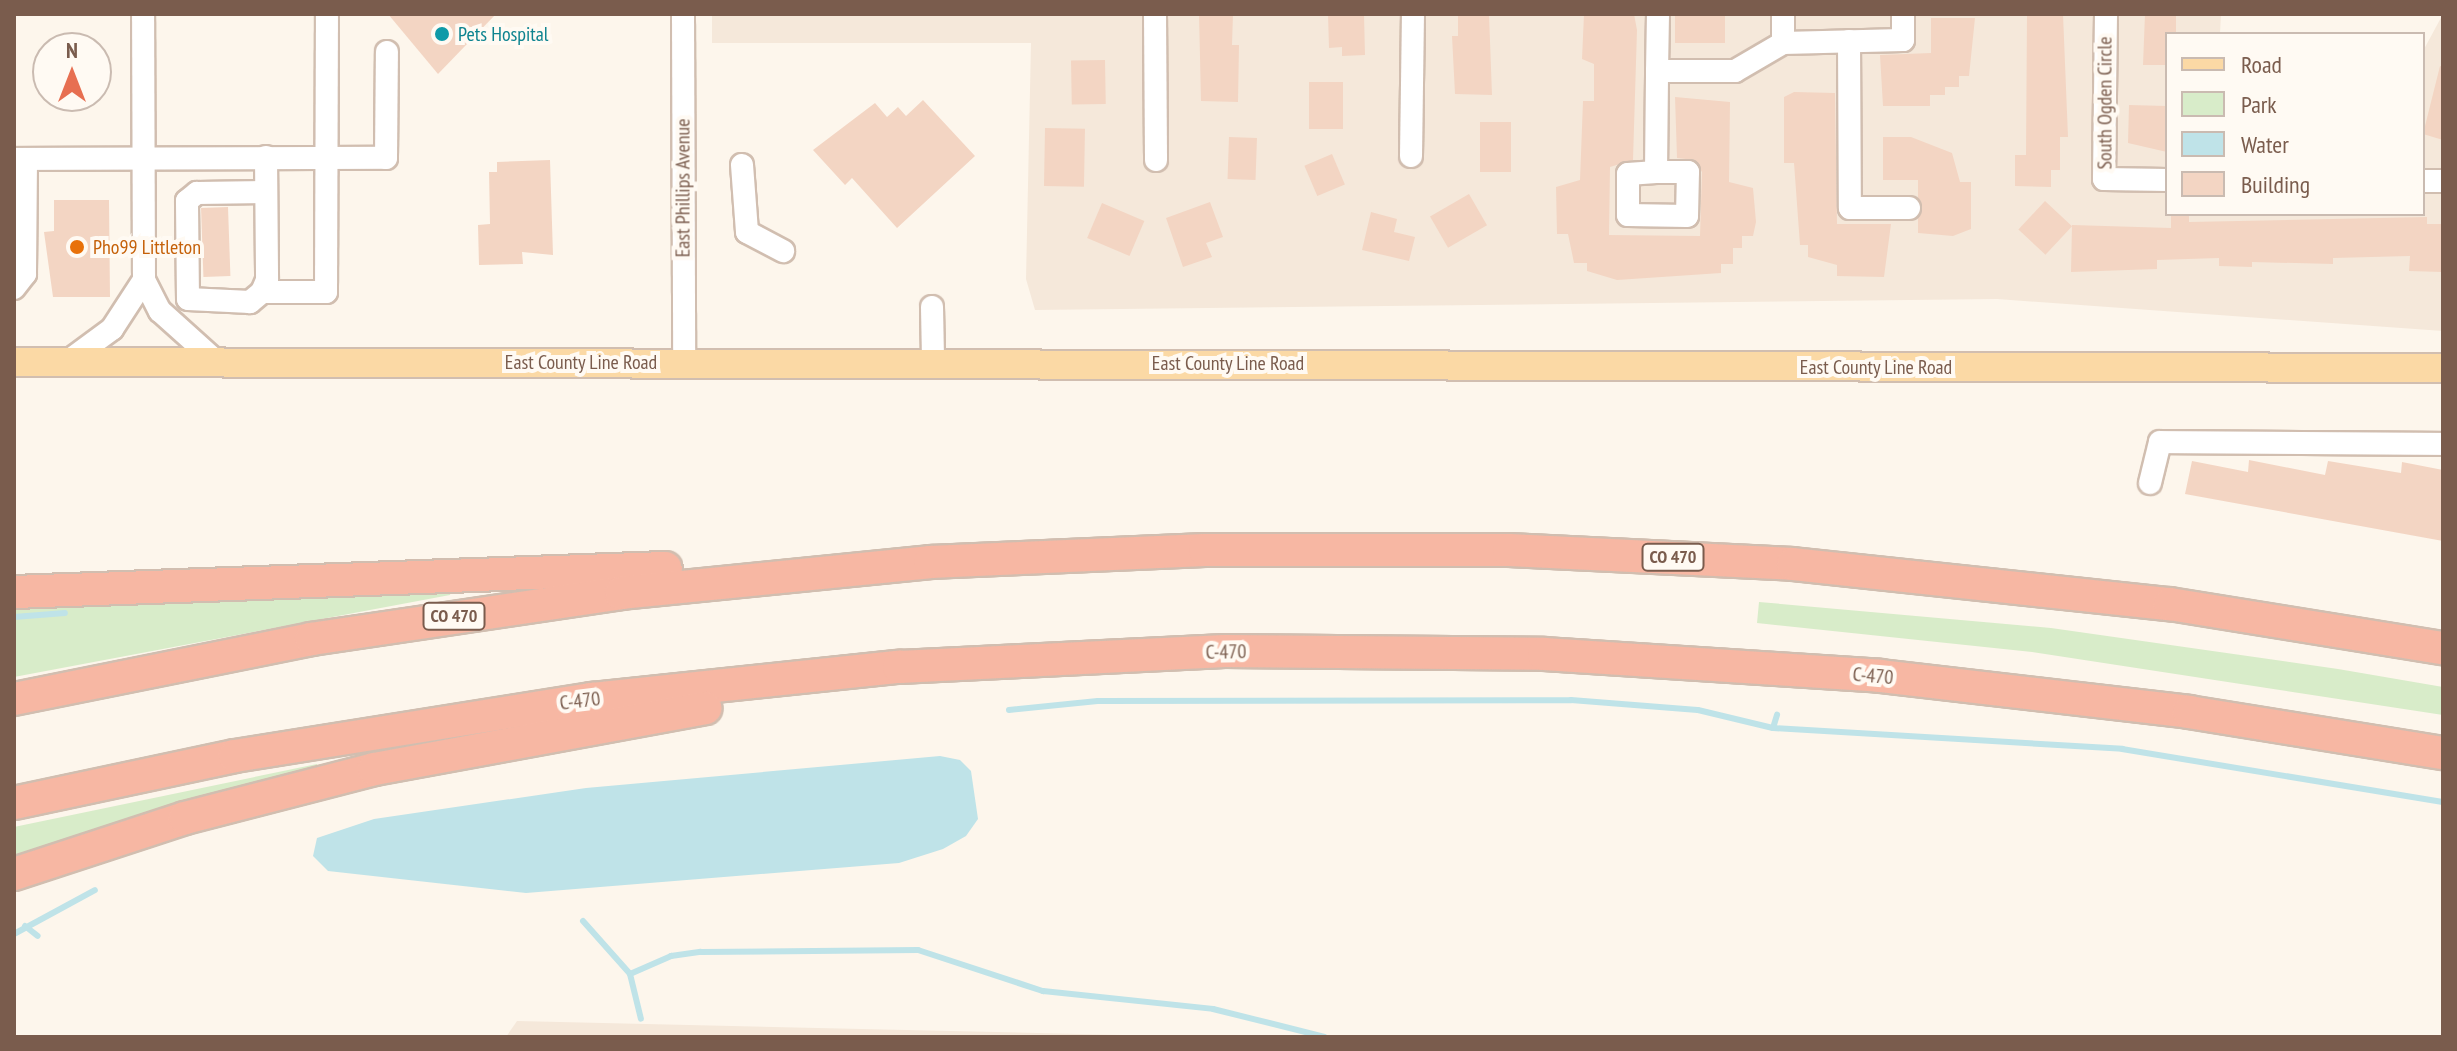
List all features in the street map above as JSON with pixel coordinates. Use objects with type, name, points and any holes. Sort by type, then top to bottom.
[{"type":"highway","name":"CO 470","points":[[14,699],[406,623],[621,593],[898,565],[1311,548],[1697,558],[2101,595],[2443,648]]},
{"type":"highway","points":[[14,592],[874,555],[898,565]]},
{"type":"highway","name":"C-470","points":[[14,803],[235,756],[519,709],[785,677],[1059,658],[1388,650],[1717,663],[2048,693],[2443,753]]},
{"type":"highway","points":[[14,874],[218,809],[459,751],[705,708],[1003,678],[1059,658]]},
{"type":"main road","name":"East County Line Road","points":[[14,362],[933,361],[2443,368]]},
{"type":"street","points":[[143,14],[144,280],[160,311],[218,363]]},
{"type":"street","points":[[266,192],[197,193],[183,211],[188,299],[250,302],[262,292],[326,292],[327,14]]},
{"type":"street","name":"East Phillips Avenue","points":[[683,14],[684,361]]},
{"type":"street","points":[[1155,14],[1156,160]]},
{"type":"street","points":[[1411,156],[1413,14]]},
{"type":"street","points":[[1656,172],[1658,14]]},
{"type":"street","points":[[1783,14],[1783,43]]},
{"type":"street","points":[[1657,71],[1735,71],[1783,43],[1903,40],[1903,14]]},
{"type":"street","name":"South Ogden Circle","points":[[2106,14],[2104,179],[2165,180]]},
{"type":"street","points":[[1849,41],[1850,208],[1909,208]]},
{"type":"street","points":[[14,288],[25,274],[20,159],[386,158],[387,52]]},
{"type":"street","points":[[262,292],[266,157]]},
{"type":"street","points":[[742,165],[747,232],[783,251]]},
{"type":"street","points":[[67,362],[112,329],[144,280]]},
{"type":"street","points":[[932,307],[933,361]]},
{"type":"street","points":[[2150,483],[2160,442],[2443,444]]},
{"type":"shaded area","points":[[712,14],[2221,14],[2220,32],[2165,32],[2165,216],[2425,216],[2425,47],[2443,14],[2443,331],[1997,299],[1035,310],[1026,279],[1031,43],[712,43]]},
{"type":"shaded area","points":[[517,1021],[1208,1037],[506,1037]]},
{"type":"green space","points":[[451,591],[450,595],[14,677],[14,608]]},
{"type":"green space","points":[[1759,602],[2051,628],[2338,669],[2443,687],[2443,715],[2032,652],[1757,623]]},
{"type":"green space","points":[[317,764],[318,770],[14,860],[14,827]]},
{"type":"water","points":[[940,756],[960,760],[971,771],[978,819],[966,836],[943,849],[899,863],[526,893],[328,871],[313,856],[317,838],[374,819],[586,788]]},
{"type":"building","name":"Pets Hospital","points":[[388,14],[496,14],[438,74]]},
{"type":"building","points":[[1199,14],[1233,14],[1232,45],[1239,45],[1238,102],[1201,101]]},
{"type":"building","points":[[1328,14],[1364,14],[1365,55],[1342,56],[1342,47],[1329,48]]},
{"type":"building","points":[[1458,14],[1489,14],[1492,95],[1455,94],[1452,36],[1458,36]]},
{"type":"building","points":[[1584,14],[1634,14],[1637,30],[1633,160],[1610,167],[1609,235],[1700,236],[1702,172],[1694,160],[1677,158],[1675,97],[1730,102],[1729,182],[1753,188],[1756,222],[1753,236],[1742,236],[1742,248],[1733,248],[1733,264],[1721,264],[1721,273],[1617,280],[1587,271],[1587,263],[1574,263],[1568,234],[1557,234],[1556,187],[1580,180],[1583,101],[1594,101],[1594,64],[1582,59]]},
{"type":"building","points":[[1675,14],[1725,14],[1725,43],[1675,43]]},
{"type":"building","points":[[2027,14],[2063,14],[2068,137],[2060,137],[2060,170],[2051,170],[2051,187],[2015,186],[2015,155],[2026,155]]},
{"type":"building","points":[[2145,14],[2176,14],[2176,32],[2165,32],[2165,65],[2143,65]]},
{"type":"building","points":[[1931,18],[1975,18],[1969,76],[1959,76],[1959,87],[1945,87],[1945,95],[1930,95],[1930,106],[1883,106],[1880,55],[1931,53]]},
{"type":"building","points":[[1105,60],[1106,104],[1072,105],[1071,61]]},
{"type":"building","points":[[2440,66],[2443,67],[2443,140],[2425,135]]},
{"type":"building","points":[[1309,82],[1343,82],[1343,129],[1309,129]]},
{"type":"building","points":[[1794,92],[1835,93],[1837,224],[1891,224],[1884,277],[1837,276],[1837,265],[1808,257],[1808,245],[1800,245],[1794,163],[1784,163],[1784,97]]},
{"type":"building","points":[[923,100],[975,156],[897,228],[852,178],[845,185],[813,150],[875,103],[887,117],[898,107],[906,116]]},
{"type":"building","points":[[2129,105],[2165,106],[2165,152],[2128,143]]},
{"type":"building","points":[[1480,122],[1511,122],[1511,172],[1480,172]]},
{"type":"building","points":[[1045,128],[1085,129],[1084,187],[1044,186]]},
{"type":"building","points":[[1229,137],[1257,138],[1256,180],[1228,179]]},
{"type":"building","points":[[1883,137],[1911,137],[1952,153],[1960,182],[1971,182],[1971,229],[1953,236],[1918,233],[1918,180],[1883,180]]},
{"type":"building","points":[[1332,154],[1345,184],[1317,196],[1304,166]]},
{"type":"building","points":[[550,160],[553,255],[522,252],[523,264],[479,265],[478,225],[490,224],[489,172],[497,172],[497,162]]},
{"type":"building","points":[[1469,194],[1487,225],[1448,248],[1430,216]]},
{"type":"building","name":"Pho99 Littleton","points":[[54,200],[109,200],[110,297],[53,297],[44,232],[54,231]]},
{"type":"building","points":[[2045,201],[2072,226],[2045,255],[2018,230]]},
{"type":"building","points":[[1210,202],[1223,237],[1206,243],[1212,257],[1183,267],[1166,218]]},
{"type":"building","points":[[1102,203],[1144,221],[1129,256],[1087,238]]},
{"type":"building","points":[[228,207],[230,276],[203,277],[201,208]]},
{"type":"building","points":[[1371,212],[1397,219],[1394,232],[1415,237],[1409,261],[1362,250]]},
{"type":"building","points":[[2171,216],[2189,216],[2189,222],[2427,217],[2427,224],[2443,224],[2442,272],[2409,271],[2410,256],[2333,258],[2333,264],[2252,262],[2252,267],[2219,266],[2219,258],[2157,260],[2157,269],[2071,272],[2072,225],[2171,228]]},
{"type":"building","points":[[2249,460],[2325,475],[2328,461],[2401,473],[2402,462],[2443,470],[2443,541],[2185,494],[2192,461],[2248,472]]},
{"type":"waterway","points":[[14,617],[65,613]]},
{"type":"waterway","points":[[1009,710],[1098,701],[1571,700],[1698,710],[1773,728],[2122,749],[2443,802]]},
{"type":"waterway","points":[[1773,728],[1777,715]]},
{"type":"waterway","points":[[14,934],[95,890]]},
{"type":"waterway","points":[[583,921],[630,974],[641,1019]]},
{"type":"waterway","points":[[25,926],[38,936]]},
{"type":"waterway","points":[[630,974],[671,956],[701,952],[918,950],[1043,991],[1213,1009],[1325,1037]]},
{"type":"place","name":"Pets Hospital","points":[[442,34]]},
{"type":"place","name":"Pho99 Littleton","points":[[77,247]]}]
